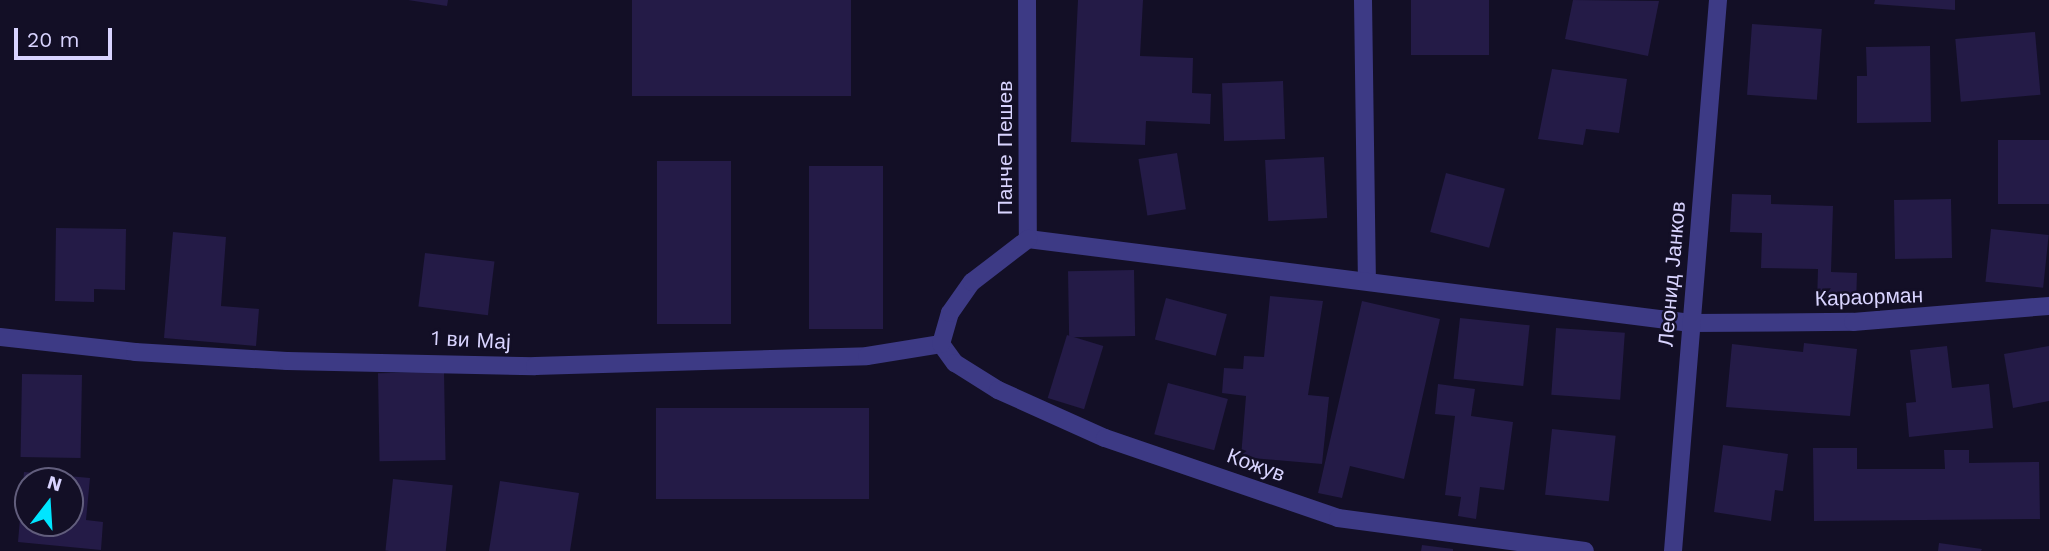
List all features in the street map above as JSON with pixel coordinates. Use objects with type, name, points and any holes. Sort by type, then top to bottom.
[{"type":"street","name":"Панче Пешев","points":[[941,344],[950,313],[972,282],[1028,239],[1027,0]]},
{"type":"street","points":[[1363,0],[1367,281]]},
{"type":"street","name":"Леонид Јанков","points":[[1673,551],[1718,0]]},
{"type":"street","name":"Караорман","points":[[1028,239],[1690,323],[1853,322],[2049,306]]},
{"type":"street","name":"1 ви Мај","points":[[0,337],[246,358],[535,366],[866,356],[941,344]]},
{"type":"street","name":"Кожув","points":[[941,344],[955,363],[998,390],[1105,438],[1338,519],[1585,551]]},
{"type":"building","points":[[408,0],[448,0],[447,6]]},
{"type":"building","points":[[632,0],[851,0],[851,96],[632,96]]},
{"type":"building","points":[[1078,0],[1143,0],[1140,56],[1193,58],[1192,93],[1211,94],[1210,124],[1146,121],[1145,145],[1071,142]]},
{"type":"building","points":[[1411,0],[1489,0],[1489,55],[1411,55]]},
{"type":"building","points":[[1573,0],[1659,1],[1648,56],[1565,39]]},
{"type":"building","points":[[1875,0],[1955,0],[1955,10],[1874,4]]},
{"type":"building","points":[[1752,24],[1822,29],[1817,100],[1747,95]]},
{"type":"building","points":[[2035,32],[2040,95],[1961,102],[1955,39]]},
{"type":"building","points":[[1930,46],[1931,122],[1857,123],[1857,76],[1867,76],[1866,47]]},
{"type":"building","points":[[1552,69],[1627,79],[1619,133],[1586,129],[1583,145],[1538,139]]},
{"type":"building","points":[[1283,81],[1285,139],[1224,141],[1222,83]]},
{"type":"building","points":[[1998,140],[2049,140],[2049,204],[1998,204]]},
{"type":"building","points":[[1177,153],[1186,209],[1147,215],[1138,159]]},
{"type":"building","points":[[1324,157],[1327,218],[1268,221],[1265,160]]},
{"type":"building","points":[[657,161],[731,161],[731,324],[657,324]]},
{"type":"building","points":[[809,166],[883,166],[883,329],[809,329]]},
{"type":"building","points":[[1446,173],[1505,189],[1489,248],[1430,232]]},
{"type":"building","points":[[1732,194],[1771,195],[1771,204],[1833,206],[1831,272],[1857,273],[1856,304],[1817,303],[1818,269],[1761,268],[1762,233],[1730,232]]},
{"type":"building","points":[[1951,199],[1952,258],[1895,259],[1894,200]]},
{"type":"building","points":[[56,228],[126,229],[125,290],[94,289],[94,302],[55,301]]},
{"type":"building","points":[[1991,229],[2049,235],[2043,288],[1985,282]]},
{"type":"building","points":[[173,232],[226,237],[221,306],[259,309],[256,346],[164,338]]},
{"type":"building","points":[[425,253],[494,262],[488,315],[418,307]]},
{"type":"building","points":[[1134,270],[1135,336],[1069,337],[1068,271]]},
{"type":"building","points":[[1270,296],[1323,301],[1308,395],[1329,397],[1322,464],[1241,457],[1246,396],[1222,393],[1224,368],[1243,369],[1244,356],[1264,357]]},
{"type":"building","points":[[1166,298],[1227,314],[1216,356],[1155,340]]},
{"type":"building","points":[[1362,301],[1440,319],[1404,479],[1350,466],[1342,498],[1318,493]]},
{"type":"building","points":[[1460,318],[1530,325],[1523,386],[1454,379]]},
{"type":"building","points":[[1556,328],[1625,333],[1620,400],[1551,395]]},
{"type":"building","points":[[1067,335],[1103,346],[1084,409],[1048,398]]},
{"type":"building","points":[[1804,343],[1857,349],[1850,416],[1726,407],[1732,344],[1803,352]]},
{"type":"building","points":[[1947,346],[1952,388],[1989,384],[1993,428],[1909,437],[1906,403],[1916,402],[1910,350]]},
{"type":"building","points":[[2049,346],[2049,401],[2013,408],[2004,354]]},
{"type":"building","points":[[444,372],[446,460],[380,461],[378,373]]},
{"type":"building","points":[[22,374],[82,375],[81,458],[21,457]]},
{"type":"building","points":[[1168,383],[1228,399],[1214,450],[1154,434]]},
{"type":"building","points":[[1438,384],[1475,389],[1471,416],[1513,422],[1504,490],[1480,487],[1476,519],[1458,516],[1461,497],[1445,495],[1455,416],[1435,414]]},
{"type":"building","points":[[656,408],[869,408],[869,499],[656,499]]},
{"type":"building","points":[[1552,429],[1616,436],[1609,501],[1545,495]]},
{"type":"building","points":[[1723,445],[1788,454],[1783,491],[1775,490],[1771,521],[1714,512]]},
{"type":"building","points":[[1813,448],[1857,448],[1857,469],[1945,469],[1944,450],[1969,450],[1969,463],[2039,462],[2040,519],[1814,521]]},
{"type":"building","points":[[84,477],[90,478],[86,520],[103,522],[101,550],[18,542],[18,537],[84,537]]},
{"type":"building","points":[[393,479],[453,485],[446,551],[385,551]]},
{"type":"building","points":[[500,481],[579,493],[570,551],[489,551]]},
{"type":"building","points":[[1939,543],[1982,549],[1938,551]]},
{"type":"building","points":[[1422,545],[1453,549],[1453,551],[1421,551]]}]
